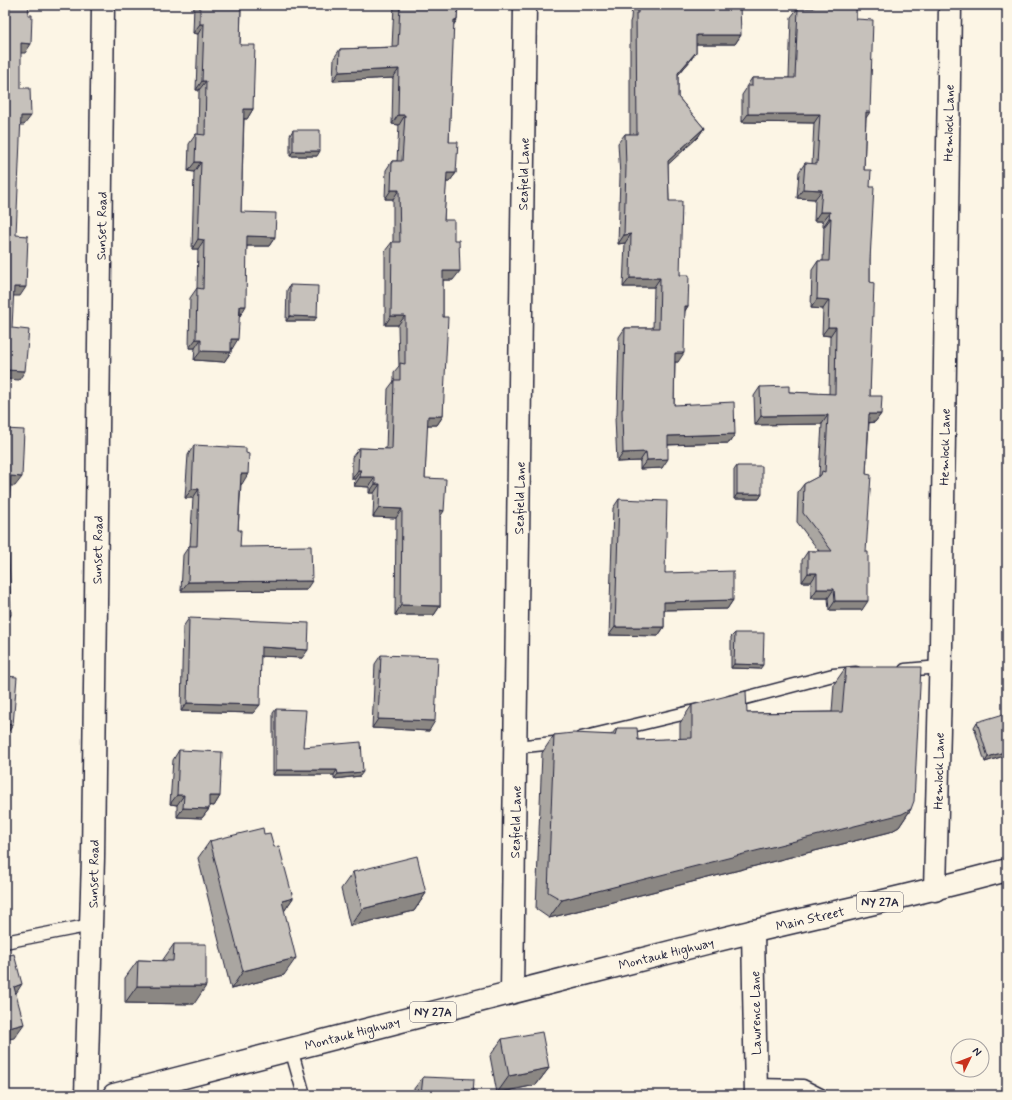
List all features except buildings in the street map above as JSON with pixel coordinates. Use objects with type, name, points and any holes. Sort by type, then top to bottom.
[{"type":"street","name":"Sunset Road","points":[[86,1095],[91,925],[103,5]]},
{"type":"street","name":"Seafield Lane","points":[[512,992],[525,5]]},
{"type":"street","name":"Hemlock Lane","points":[[935,890],[940,667],[950,5]]},
{"type":"street","name":"Main Street","points":[[753,931],[935,890],[1007,870]]},
{"type":"street","name":"Montauk Highway","points":[[114,1095],[152,1090],[291,1049],[753,931]]},
{"type":"street","name":"Lawrence Lane","points":[[753,931],[756,1090]]},
{"type":"lane","points":[[893,671],[940,667]]},
{"type":"lane","points":[[516,747],[556,744],[637,726],[833,675],[871,672]]},
{"type":"lane","points":[[5,942],[91,925]]},
{"type":"lane","points":[[291,1049],[304,1095]]},
{"type":"lane","points":[[756,1090],[803,1086],[821,1095]]}]
